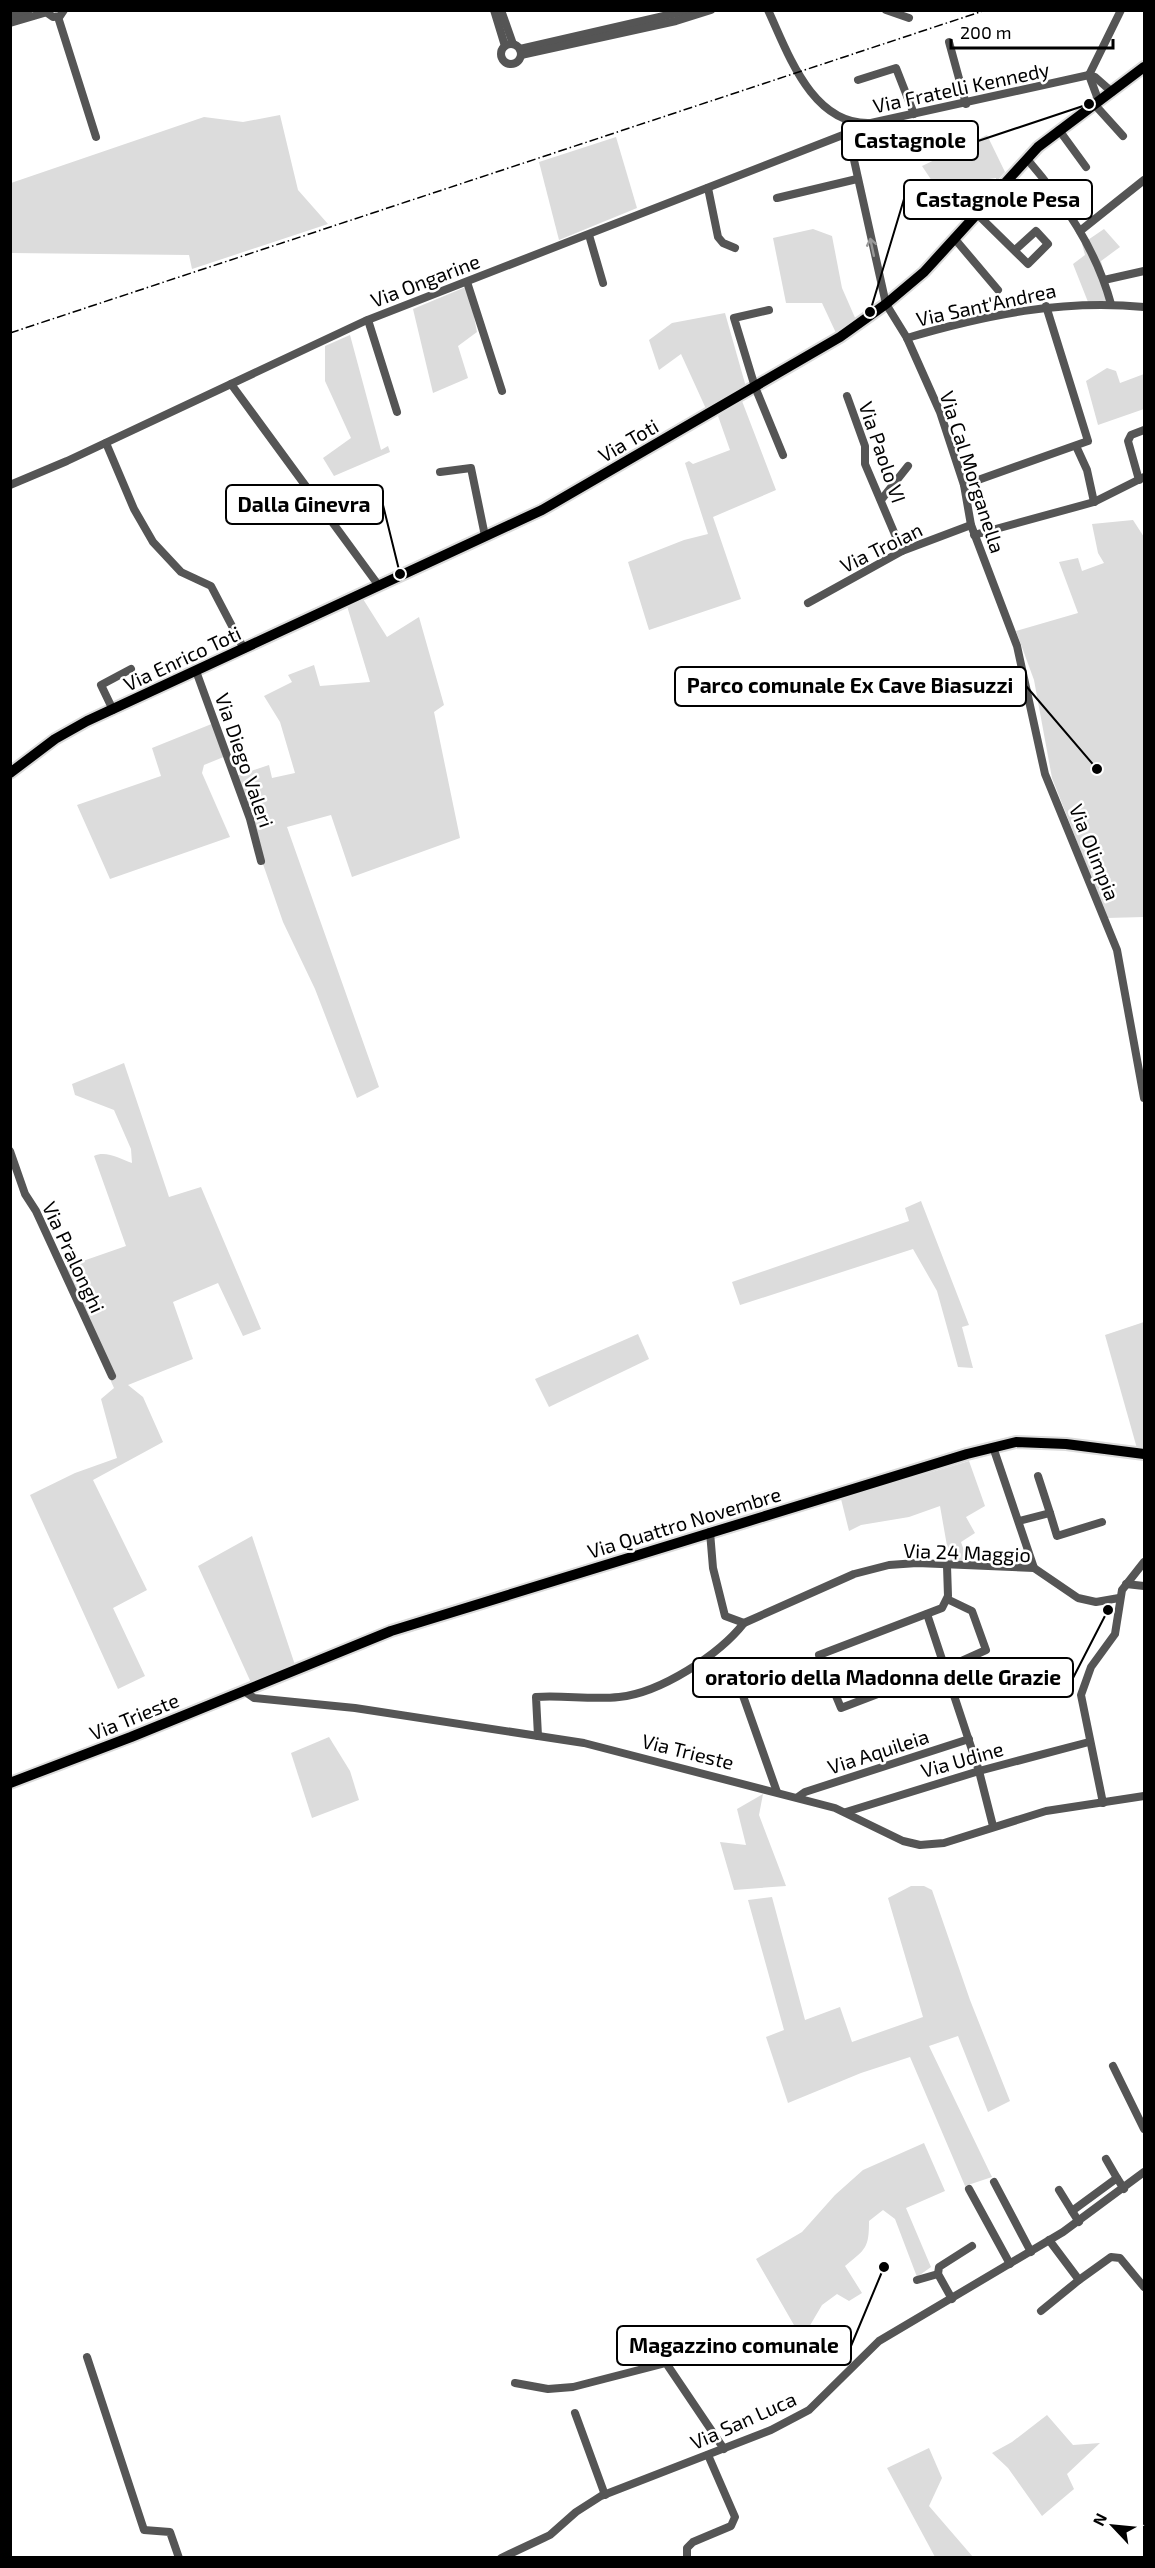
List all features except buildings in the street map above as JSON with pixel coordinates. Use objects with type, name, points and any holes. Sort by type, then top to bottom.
[{"type":"main road","name":"Via Toti","points":[[378,587],[559,501],[840,337],[886,304],[924,272],[1027,159],[1059,130],[1144,67]]},
{"type":"main road","name":"Via Enrico Toti","points":[[10,773],[55,739],[112,710],[378,587]]},
{"type":"main road","name":"Via Quattro Novembre","points":[[244,1691],[391,1631],[993,1447],[1016,1442],[1066,1444],[1144,1455]]},
{"type":"main road","name":"Via Trieste","points":[[10,1783],[244,1691]]},
{"type":"street","points":[[10,17],[29,10]]},
{"type":"street","points":[[10,24],[43,12],[50,17],[58,17],[64,10]]},
{"type":"street","points":[[494,10],[515,49]]},
{"type":"street","points":[[501,10],[515,49]]},
{"type":"street","points":[[515,49],[690,10]]},
{"type":"street","points":[[515,49],[676,21],[711,10]]},
{"type":"street","points":[[768,10],[801,80],[814,96],[843,118],[848,133]]},
{"type":"street","points":[[886,10],[909,18]]},
{"type":"street","points":[[1121,10],[1089,75],[1097,103],[1123,136]]},
{"type":"street","points":[[58,17],[96,137]]},
{"type":"street","points":[[948,42],[966,104]]},
{"type":"street","points":[[858,80],[896,68],[914,114]]},
{"type":"street","points":[[1089,75],[1095,77],[1112,92]]},
{"type":"street","name":"Via Fratelli Kennedy","points":[[843,118],[871,123],[966,104],[1089,75]]},
{"type":"street","points":[[1059,130],[1086,167]]},
{"type":"street","name":"Via Cal Morganella","points":[[848,133],[886,304],[907,338],[940,412],[964,485],[974,535],[1007,621]]},
{"type":"street","name":"Via Ongarine","points":[[10,485],[106,443],[368,320],[848,133]]},
{"type":"street","points":[[1027,159],[1047,182],[1080,231],[1104,280],[1111,304]]},
{"type":"street","points":[[777,198],[857,179]]},
{"type":"street","points":[[1080,231],[1144,180]]},
{"type":"street","points":[[708,188],[718,237],[723,243],[735,248]]},
{"type":"street","points":[[976,213],[1029,264],[1048,244],[1036,231],[1015,250]]},
{"type":"street","points":[[589,235],[603,283]]},
{"type":"street","points":[[954,238],[998,290]]},
{"type":"street","points":[[1104,280],[1144,270]]},
{"type":"street","points":[[467,282],[502,392]]},
{"type":"street","name":"Via Sant'Andrea","points":[[907,338],[1046,306],[1111,304],[1144,308]]},
{"type":"street","points":[[964,485],[1088,441],[1046,306]]},
{"type":"street","points":[[769,310],[734,318],[755,387],[783,455]]},
{"type":"street","points":[[368,320],[397,412]]},
{"type":"street","points":[[231,384],[378,587]]},
{"type":"street","name":"Via Paolo VI","points":[[847,396],[865,446],[866,464],[902,551]]},
{"type":"street","points":[[974,535],[1094,502],[1142,478],[1128,441],[1131,435],[1144,430]]},
{"type":"street","points":[[106,443],[134,509],[153,542],[182,572],[211,586],[244,649]]},
{"type":"street","points":[[1076,446],[1087,470],[1094,502]]},
{"type":"street","points":[[881,500],[908,466]]},
{"type":"street","points":[[440,472],[471,468],[485,536]]},
{"type":"street","name":"Via Troian","points":[[808,603],[902,551],[971,525]]},
{"type":"street","name":"Via Olimpia","points":[[1007,621],[1017,646],[1045,774],[1117,950],[1144,1098]]},
{"type":"street","points":[[112,710],[101,685],[131,669]]},
{"type":"street","name":"Via Diego Valeri","points":[[196,671],[250,819],[261,861]]},
{"type":"street","name":"Via Pralonghi","points":[[10,1151],[25,1194],[36,1211],[112,1376]]},
{"type":"street","points":[[993,1447],[1034,1568]]},
{"type":"street","points":[[1038,1476],[1057,1536],[1102,1522]]},
{"type":"street","points":[[1019,1521],[1050,1513]]},
{"type":"street","points":[[710,1532],[713,1568],[725,1616],[744,1623]]},
{"type":"street","name":"Via 24 Maggio","points":[[538,1736],[536,1697],[616,1698],[639,1693],[695,1664],[723,1646],[744,1623],[865,1570],[917,1563],[1034,1568],[1078,1598],[1096,1602],[1119,1598]]},
{"type":"street","points":[[1141,1565],[1144,1575]]},
{"type":"street","points":[[1103,1803],[1089,1742],[1082,1695],[1091,1667],[1115,1634],[1119,1598],[1126,1584],[1141,1565]]},
{"type":"street","points":[[947,1566],[947,1599],[942,1608],[819,1655],[841,1708],[946,1668],[986,1650],[972,1611],[947,1599]]},
{"type":"street","points":[[1126,1584],[1144,1586]]},
{"type":"street","points":[[927,1614],[979,1770],[993,1826]]},
{"type":"street","points":[[736,1676],[777,1792]]},
{"type":"street","points":[[257,1686],[270,1698]]},
{"type":"street","name":"Via Trieste","points":[[244,1691],[250,1697],[584,1743],[798,1797],[846,1812],[903,1841],[920,1845],[944,1843],[1046,1810],[1144,1796]]},
{"type":"street","name":"Via Aquileia","points":[[798,1797],[805,1792],[969,1739]]},
{"type":"street","name":"Via Udine","points":[[846,1812],[979,1770],[1089,1742]]},
{"type":"street","points":[[1113,2066],[1144,2129]]},
{"type":"street","points":[[1106,2159],[1124,2189]]},
{"type":"street","name":"Via San Luca","points":[[501,2558],[550,2535],[576,2512],[605,2494],[771,2430],[809,2410],[868,2349],[1079,2222],[1144,2172]]},
{"type":"street","points":[[1072,2211],[1117,2178]]},
{"type":"street","points":[[994,2182],[1031,2252]]},
{"type":"street","points":[[969,2189],[1010,2264]]},
{"type":"street","points":[[1059,2190],[1079,2222]]},
{"type":"street","points":[[1049,2240],[1079,2280]]},
{"type":"street","points":[[952,2299],[938,2274],[939,2267],[972,2246]]},
{"type":"street","points":[[1041,2312],[1079,2280],[1111,2258],[1120,2258],[1144,2287]]},
{"type":"street","points":[[917,2280],[938,2274]]},
{"type":"street","points":[[87,2357],[144,2530],[170,2532],[179,2558]]},
{"type":"street","points":[[515,2383],[548,2389],[573,2387],[666,2363],[724,2449]]},
{"type":"street","points":[[575,2413],[605,2494]]},
{"type":"street","points":[[687,2558],[687,2548],[693,2542],[731,2526],[735,2517],[708,2455]]},
{"type":"shaded area","points":[[280,115],[298,190],[328,224],[192,269],[189,255],[11,253],[11,183],[204,117],[243,122]]},
{"type":"shaded area","points":[[987,135],[1005,172],[996,182],[996,178],[982,180],[942,196],[922,166]]},
{"type":"shaded area","points":[[616,137],[637,208],[559,240],[539,162]]},
{"type":"shaded area","points":[[813,229],[832,236],[842,288],[856,320],[836,333],[822,303],[786,303],[773,238]]},
{"type":"shaded area","points":[[1104,229],[1120,247],[1101,261],[1111,303],[1088,302],[1073,264],[1085,255],[1082,244]]},
{"type":"shaded area","points":[[468,286],[477,332],[458,346],[468,378],[433,393],[413,309]]},
{"type":"shaded area","points":[[725,313],[746,387],[707,411],[681,354],[659,370],[649,340],[672,323]]},
{"type":"shaded area","points":[[350,335],[381,450],[388,446],[390,452],[334,476],[323,458],[351,438],[325,381],[325,346]]},
{"type":"shaded area","points":[[1107,368],[1116,371],[1120,383],[1144,374],[1144,409],[1098,425],[1086,381]]},
{"type":"shaded area","points":[[742,401],[776,490],[713,517],[741,599],[649,630],[628,562],[684,540],[708,534],[685,463],[689,461],[693,464],[730,450],[718,416]]},
{"type":"shaded area","points":[[1133,520],[1144,537],[1144,917],[1107,918],[1052,778],[1034,680],[1016,631],[1078,613],[1059,562],[1078,558],[1082,571],[1104,563],[1098,553],[1092,524]]},
{"type":"shaded area","points":[[363,599],[387,637],[419,617],[444,705],[434,712],[460,838],[352,877],[331,815],[287,827],[379,1087],[357,1098],[315,989],[283,922],[233,777],[269,765],[272,778],[295,773],[280,722],[264,696],[292,682],[288,675],[314,665],[320,686],[370,682],[347,606]]},
{"type":"shaded area","points":[[214,723],[226,756],[204,765],[202,773],[230,837],[110,879],[77,805],[161,776],[152,748]]},
{"type":"shaded area","points":[[124,1063],[169,1197],[201,1187],[261,1329],[243,1336],[218,1283],[173,1302],[193,1359],[128,1385],[143,1397],[163,1442],[93,1480],[147,1590],[113,1608],[145,1676],[118,1689],[30,1495],[75,1473],[117,1458],[101,1399],[114,1388],[60,1269],[126,1246],[94,1156],[103,1154],[132,1163],[131,1149],[114,1110],[75,1095],[72,1084]]},
{"type":"shaded area","points":[[921,1201],[969,1325],[962,1327],[973,1368],[958,1367],[937,1291],[913,1249],[740,1305],[732,1282],[909,1221],[905,1208]]},
{"type":"shaded area","points":[[1144,1322],[1144,1453],[1138,1452],[1105,1335]]},
{"type":"shaded area","points":[[638,1334],[649,1359],[549,1407],[535,1379]]},
{"type":"shaded area","points":[[969,1461],[985,1506],[966,1517],[975,1533],[961,1542],[969,1565],[950,1563],[940,1506],[909,1517],[861,1525],[849,1531],[841,1499]]},
{"type":"shaded area","points":[[252,1536],[296,1668],[253,1687],[198,1566]]},
{"type":"shaded area","points":[[329,1737],[350,1771],[359,1800],[312,1818],[291,1753]]},
{"type":"shaded area","points":[[763,1794],[759,1815],[786,1886],[734,1890],[720,1842],[746,1845],[737,1809]]},
{"type":"shaded area","points":[[911,1886],[924,1886],[932,1890],[970,2000],[1010,2101],[988,2112],[958,2036],[929,2046],[992,2177],[965,2186],[910,2057],[861,2073],[788,2103],[766,2037],[784,2030],[748,1900],[772,1897],[805,2020],[840,2007],[852,2042],[923,2017],[888,1898]]},
{"type":"shaded area","points":[[924,2143],[945,2191],[906,2208],[931,2267],[917,2277],[895,2219],[883,2210],[869,2221],[865,2247],[845,2266],[862,2293],[849,2301],[837,2294],[822,2305],[802,2339],[756,2259],[802,2232],[835,2195],[863,2170]]},
{"type":"shaded area","points":[[1047,2415],[1073,2445],[1100,2443],[1067,2474],[1074,2489],[1042,2516],[1008,2468],[992,2453],[1012,2442]]},
{"type":"shaded area","points":[[929,2448],[942,2478],[929,2506],[973,2557],[935,2557],[887,2468]]},
{"type":"railway","points":[[10,333],[986,10]]},
{"type":"place","name":"Castagnole","points":[[1089,104]]},
{"type":"place","name":"Castagnole Pesa","points":[[870,312]]},
{"type":"place","name":"Dalla Ginevra","points":[[400,574]]},
{"type":"place","name":"Parco comunale Ex Cave Biasuzzi","points":[[1097,769]]},
{"type":"place","name":"oratorio della Madonna delle Grazie","points":[[1108,1610]]},
{"type":"place","name":"Magazzino comunale","points":[[884,2267]]}]
